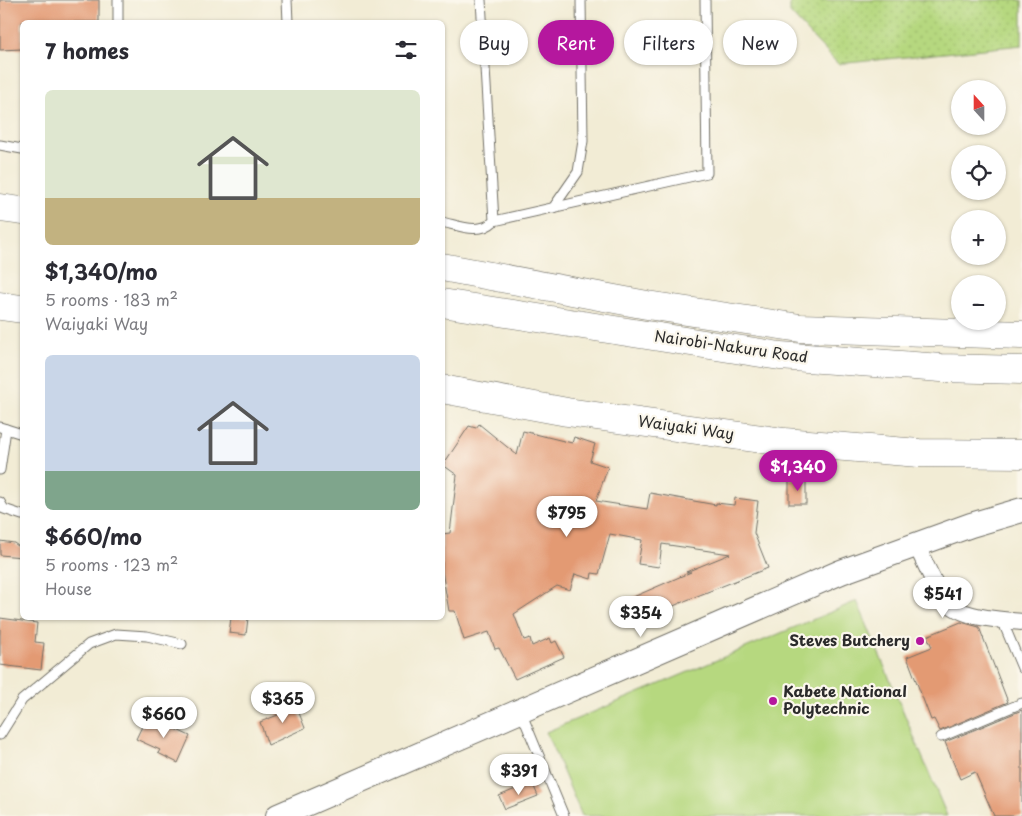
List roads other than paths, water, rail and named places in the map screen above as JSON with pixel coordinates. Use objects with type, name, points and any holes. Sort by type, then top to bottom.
[{"type":"highway","points":[[0,208],[20,211]]},
{"type":"highway","points":[[445,268],[647,305],[800,328],[1022,335]]},
{"type":"highway","name":"Nairobi-Nakuru Road","points":[[445,303],[780,356],[941,368],[1022,370]]},
{"type":"highway","points":[[0,306],[20,309]]},
{"type":"highway","name":"Waiyaki Way","points":[[445,390],[567,412],[784,442],[919,453],[1022,454]]},
{"type":"street","points":[[278,816],[841,572],[971,525],[1022,510]]},
{"type":"street","points":[[916,545],[943,597],[953,606],[972,614],[1022,622]]},
{"type":"lane","points":[[118,0],[118,20]]},
{"type":"lane","points":[[287,0],[288,20]]},
{"type":"lane","points":[[481,0],[494,221]]},
{"type":"lane","points":[[553,208],[578,172],[583,141],[581,0]]},
{"type":"lane","points":[[445,223],[479,230],[494,221],[707,173],[704,0]]},
{"type":"lane","points":[[0,145],[20,149]]},
{"type":"lane","points":[[0,470],[3,428],[20,433]]},
{"type":"lane","points":[[0,502],[4,509],[20,514]]},
{"type":"lane","points":[[1002,620],[1022,668]]},
{"type":"lane","points":[[0,735],[22,700],[89,644],[116,634],[147,636],[182,644]]},
{"type":"lane","points":[[941,738],[1022,703]]},
{"type":"lane","points":[[521,712],[564,816]]},
{"type":"place","name":"Steves Butchery","points":[[920,641]]},
{"type":"place","name":"Kabete National Polytechnic","points":[[773,701]]}]
